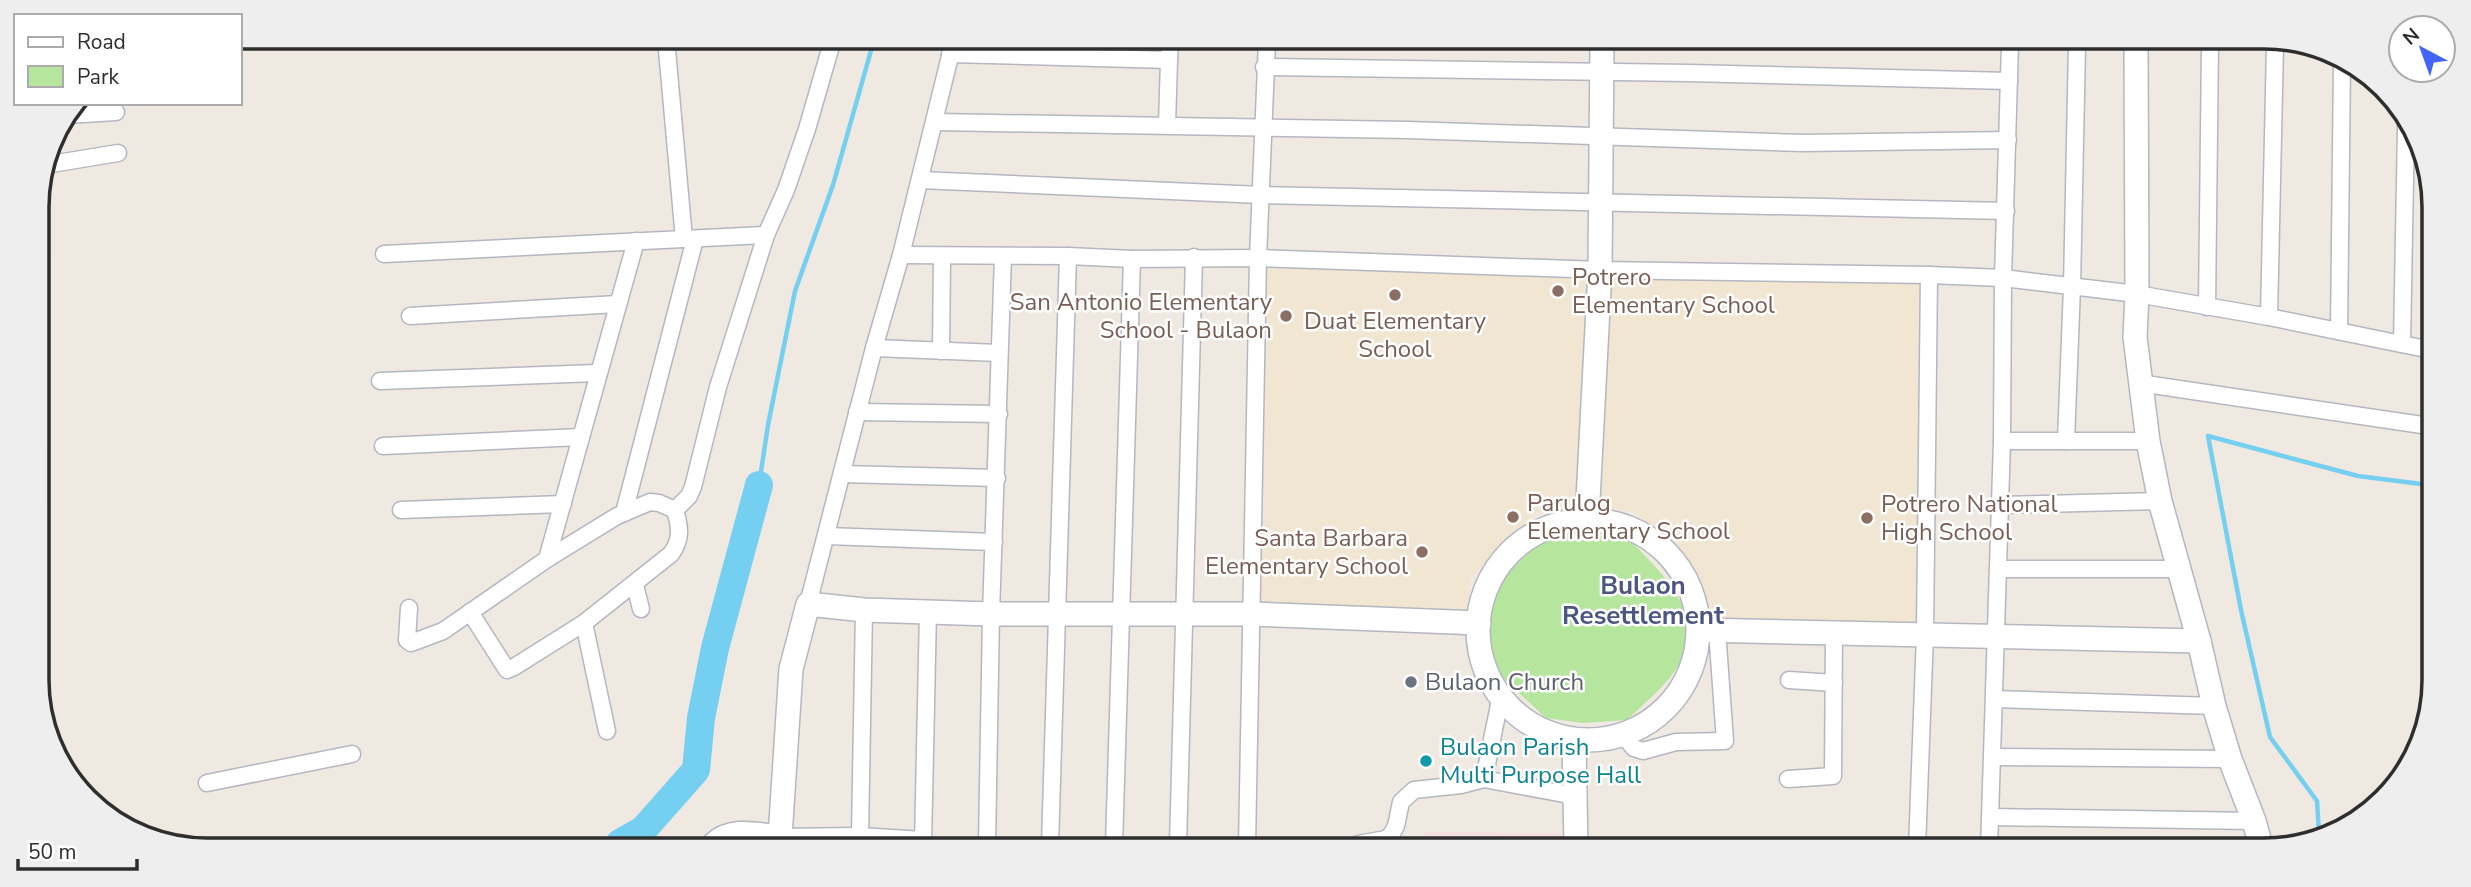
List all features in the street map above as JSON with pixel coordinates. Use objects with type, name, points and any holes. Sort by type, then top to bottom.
[{"type":"street","points":[[624,513],[690,239],[667,49]]},
{"type":"street","points":[[675,510],[689,496],[693,487],[719,387],[766,234],[786,190],[830,49]]},
{"type":"street","points":[[780,838],[791,670],[857,412],[936,122],[952,49]]},
{"type":"street","points":[[983,49],[1169,61]]},
{"type":"street","points":[[1167,125],[1170,49]]},
{"type":"street","points":[[1247,838],[1258,258],[1266,49]]},
{"type":"street","points":[[1587,519],[1600,270],[1602,49]]},
{"type":"street","points":[[1990,838],[2002,441],[2003,278],[2010,49]]},
{"type":"street","points":[[2066,441],[2073,287],[2077,49]]},
{"type":"street","points":[[2136,49],[2135,337],[2148,441],[2160,501],[2214,706],[2259,838]]},
{"type":"street","points":[[2207,307],[2210,49]]},
{"type":"street","points":[[2269,317],[2275,50]]},
{"type":"street","points":[[1265,67],[2009,81]]},
{"type":"street","points":[[2339,331],[2342,70]]},
{"type":"street","points":[[80,114],[116,112]]},
{"type":"street","points":[[936,122],[1167,125],[1802,143],[2008,140]]},
{"type":"street","points":[[2402,344],[2406,137]]},
{"type":"street","points":[[55,163],[118,153]]},
{"type":"street","points":[[920,180],[1261,195],[2006,211]]},
{"type":"street","points":[[384,254],[766,234]]},
{"type":"street","points":[[547,559],[636,241]]},
{"type":"street","points":[[901,255],[1258,258],[1600,270],[2003,278],[2137,294],[2422,348]]},
{"type":"street","points":[[987,838],[991,614],[1003,256]]},
{"type":"street","points":[[1050,838],[1068,256]]},
{"type":"street","points":[[941,351],[942,257]]},
{"type":"street","points":[[1178,838],[1194,257]]},
{"type":"street","points":[[1115,838],[1119,615],[1132,258]]},
{"type":"street","points":[[1917,838],[1925,634],[1929,275]]},
{"type":"street","points":[[410,316],[618,304]]},
{"type":"street","points":[[874,348],[999,353]]},
{"type":"street","points":[[380,381],[597,373]]},
{"type":"street","points":[[2139,383],[2422,425]]},
{"type":"street","points":[[857,412],[999,414]]},
{"type":"street","points":[[383,446],[581,437]]},
{"type":"street","points":[[2002,441],[2148,441]]},
{"type":"street","points":[[842,474],[997,478]]},
{"type":"street","points":[[1999,505],[2160,501]]},
{"type":"street","points":[[409,608],[407,640],[411,643],[443,631],[547,559],[624,513],[650,502],[675,510]]},
{"type":"street","points":[[401,510],[563,504]]},
{"type":"street","points":[[470,612],[508,670],[584,623],[671,554],[678,542],[680,529],[675,510]]},
{"type":"street","points":[[1623,735],[1634,748],[1643,751],[1676,742],[1725,741],[1708,630],[1689,580],[1662,546],[1633,527],[1587,519],[1539,530],[1504,560],[1486,593],[1479,623],[1480,647],[1487,679],[1538,730],[1574,743],[1606,740],[1623,735],[1630,733],[1666,706],[1684,678],[1708,630]]},
{"type":"street","points":[[827,536],[995,541]]},
{"type":"street","points":[[1998,569],[2178,569]]},
{"type":"street","points":[[635,585],[641,609]]},
{"type":"street","points":[[808,604],[864,610],[991,614],[1251,614],[1479,623]]},
{"type":"street","points":[[860,836],[864,610]]},
{"type":"street","points":[[923,838],[928,611]]},
{"type":"street","points":[[584,623],[607,731]]},
{"type":"street","points":[[1708,630],[2199,641]]},
{"type":"street","points":[[1788,779],[1833,776],[1834,633]]},
{"type":"street","points":[[1789,680],[1834,682]]},
{"type":"street","points":[[1484,779],[1501,695]]},
{"type":"street","points":[[1994,699],[2214,706]]},
{"type":"street","points":[[1574,743],[1576,838]]},
{"type":"street","points":[[207,783],[352,754]]},
{"type":"street","points":[[1993,757],[2230,759]]},
{"type":"street","points":[[1388,838],[1396,827],[1401,802],[1414,790],[1461,785],[1484,779],[1574,796]]},
{"type":"street","points":[[1991,817],[2254,821]]},
{"type":"street","points":[[720,838],[737,833],[768,838]]},
{"type":"street","points":[[820,838],[881,838]]},
{"type":"shaded area","points":[[1263,266],[1588,272],[1582,509],[1535,513],[1470,579],[1469,618],[1260,607]]},
{"type":"shaded area","points":[[1605,276],[1920,280],[1916,630],[1712,625],[1707,599],[1683,560],[1635,512],[1599,507]]},
{"type":"shaded area","points":[[1424,832],[1568,833],[1568,838],[1424,838]]},
{"type":"green space","points":[[1547,535],[1626,536],[1667,580],[1678,596],[1688,631],[1686,649],[1671,676],[1627,720],[1583,723],[1546,718],[1490,666],[1492,589]]},
{"type":"waterway","points":[[759,485],[795,291],[833,185],[871,49]]},
{"type":"waterway","points":[[2319,828],[2317,801],[2270,737],[2241,610],[2208,436],[2358,476],[2422,484]]},
{"type":"waterway","points":[[629,838],[643,830],[696,770],[701,718],[715,648],[759,485]]},
{"type":"place","name":"Potrero Elementary School","points":[[1558,291]]},
{"type":"place","name":"Duat Elementary School","points":[[1395,295]]},
{"type":"place","name":"San Antonio Elementary School - Bulaon","points":[[1286,316]]},
{"type":"place","name":"Parulog Elementary School","points":[[1513,517]]},
{"type":"place","name":"Potrero National High School","points":[[1867,518]]},
{"type":"place","name":"Santa Barbara Elementary School","points":[[1422,552]]},
{"type":"place","name":"Bulaon Church","points":[[1411,682]]},
{"type":"place","name":"Bulaon Parish Multi Purpose Hall","points":[[1426,761]]},
{"type":"district","name":"Bulaon Resettlement","points":[[1643,600]]}]
